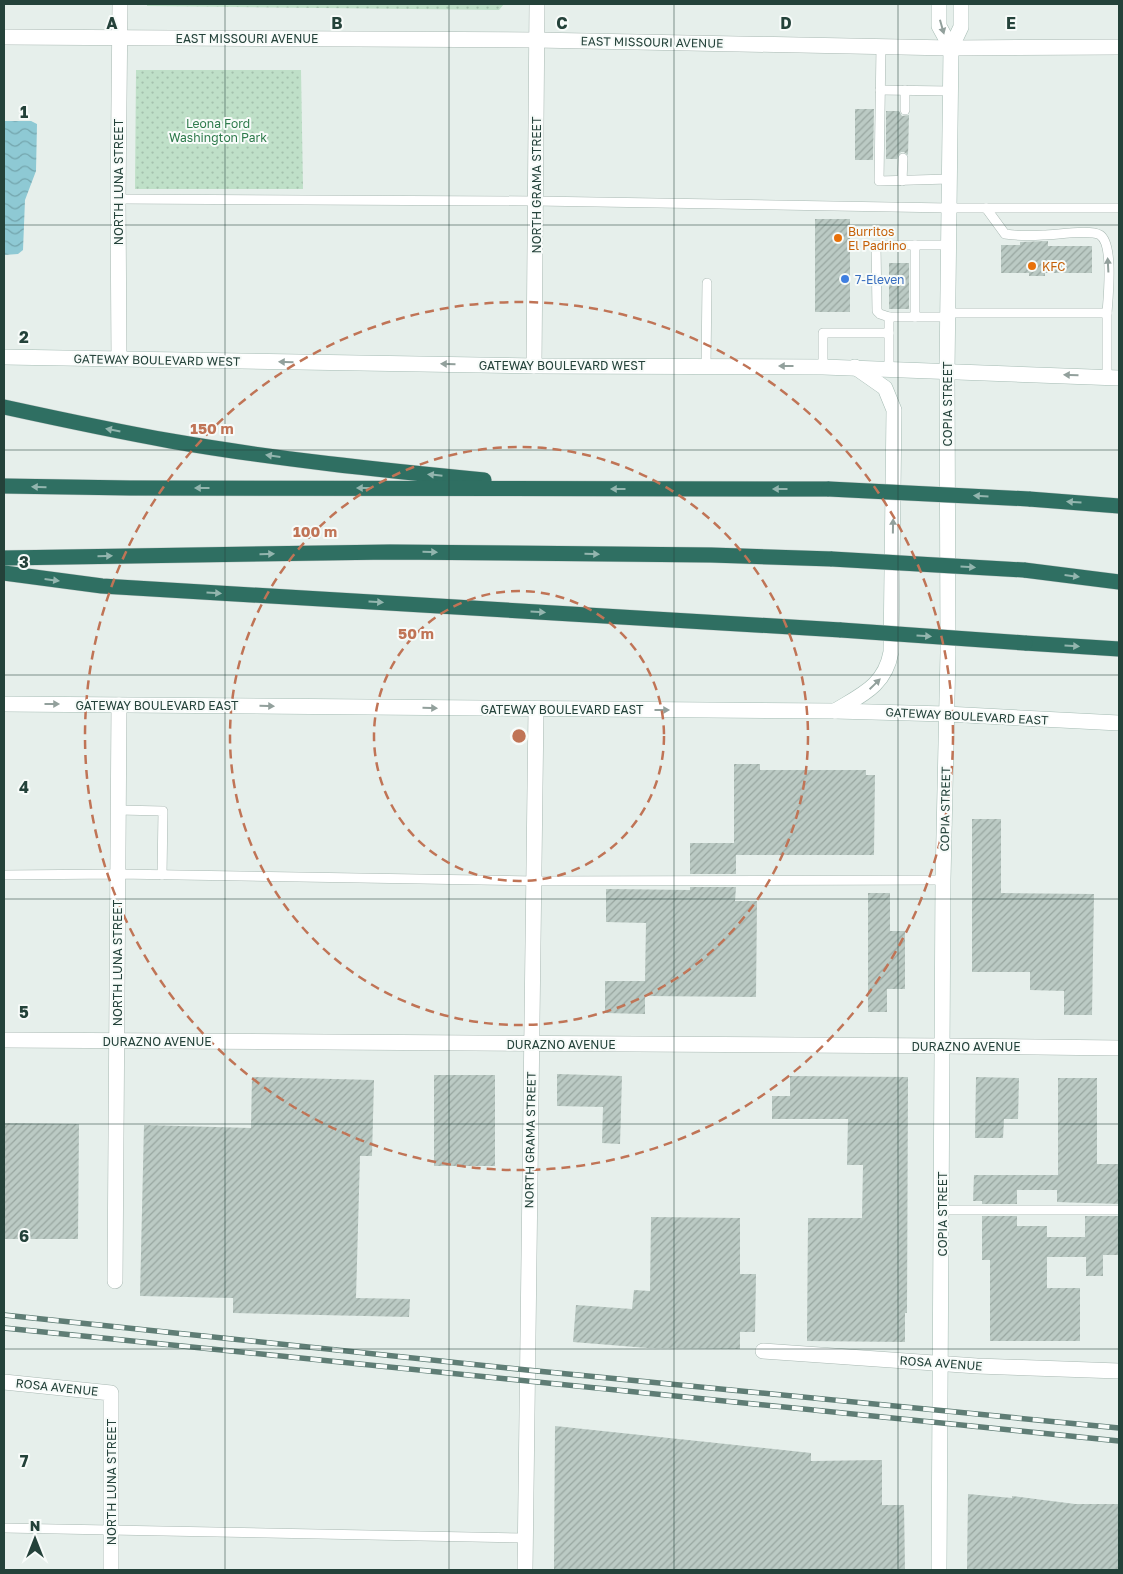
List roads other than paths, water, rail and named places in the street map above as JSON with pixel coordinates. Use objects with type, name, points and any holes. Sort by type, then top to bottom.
[{"type":"highway","points":[[4,406],[86,425],[182,443],[352,467],[570,489]]},
{"type":"highway","points":[[4,486],[829,489],[1030,499],[1119,506]]},
{"type":"highway","points":[[4,558],[390,552],[711,555],[832,559],[1024,570],[1119,582]]},
{"type":"highway","points":[[4,573],[102,586],[841,630],[1119,649]]},
{"type":"street","name":"NORTH LUNA STREET","points":[[119,360],[120,4]]},
{"type":"street","name":"NORTH GRAMA STREET","points":[[534,366],[537,4]]},
{"type":"street","name":"COPIA STREET","points":[[939,4],[939,26],[951,48]]},
{"type":"street","name":"COPIA STREET","points":[[939,1570],[950,91],[951,48],[961,26],[961,4]]},
{"type":"street","name":"EAST MISSOURI AVENUE","points":[[4,37],[536,40],[951,48],[1119,47]]},
{"type":"street","name":"GATEWAY BOULEVARD WEST","points":[[4,358],[534,366],[823,366],[1113,377]]},
{"type":"street","points":[[835,711],[869,690],[878,682],[885,673],[891,652],[894,410],[885,388],[855,368]]},
{"type":"street","name":"GATEWAY BOULEVARD EAST","points":[[4,704],[835,711],[946,714],[1119,723]]},
{"type":"street","name":"NORTH LUNA STREET","points":[[115,1281],[120,705]]},
{"type":"street","name":"NORTH GRAMA STREET","points":[[525,1570],[530,1044],[536,709]]},
{"type":"street","name":"DURAZNO AVENUE","points":[[4,1040],[1119,1048]]},
{"type":"street","name":"ROSA AVENUE","points":[[762,1351],[940,1363],[1119,1371]]},
{"type":"street","name":"ROSA AVENUE","points":[[4,1382],[111,1393]]},
{"type":"street","name":"NORTH LUNA STREET","points":[[111,1393],[111,1570]]},
{"type":"lane","points":[[881,46],[879,181],[949,179]]},
{"type":"lane","points":[[880,90],[950,91]]},
{"type":"lane","points":[[905,90],[905,110]]},
{"type":"lane","points":[[902,181],[903,158]]},
{"type":"lane","points":[[118,199],[536,200],[949,208],[1119,208]]},
{"type":"lane","points":[[986,208],[1005,234],[1042,236],[1092,232],[1107,242],[1109,292],[1107,313],[1113,377]]},
{"type":"lane","points":[[948,245],[876,245],[877,311],[889,318],[948,315],[1107,313]]},
{"type":"lane","points":[[915,245],[915,317]]},
{"type":"lane","points":[[706,366],[707,283]]},
{"type":"lane","points":[[889,318],[889,369]]},
{"type":"lane","points":[[823,366],[823,333],[889,333]]},
{"type":"lane","points":[[119,810],[163,811],[162,875]]},
{"type":"lane","points":[[4,875],[118,874],[533,880],[943,880]]},
{"type":"lane","points":[[942,1210],[1119,1210]]},
{"type":"lane","points":[[4,1528],[525,1538]]},
{"type":"water","points":[[4,121],[31,121],[37,124],[36,171],[25,200],[23,250],[18,254],[4,255]]},
{"type":"railway","points":[[4,1315],[527,1370],[1119,1428]]},
{"type":"railway","points":[[4,1328],[1119,1441]]},
{"type":"place","name":"Burritos El Padrino","points":[[838,238]]},
{"type":"place","name":"KFC","points":[[1032,266]]},
{"type":"place","name":"7-Eleven","points":[[845,279]]},
{"type":"park label","name":"Leona Ford Washington Park","points":[[218,130]]}]
